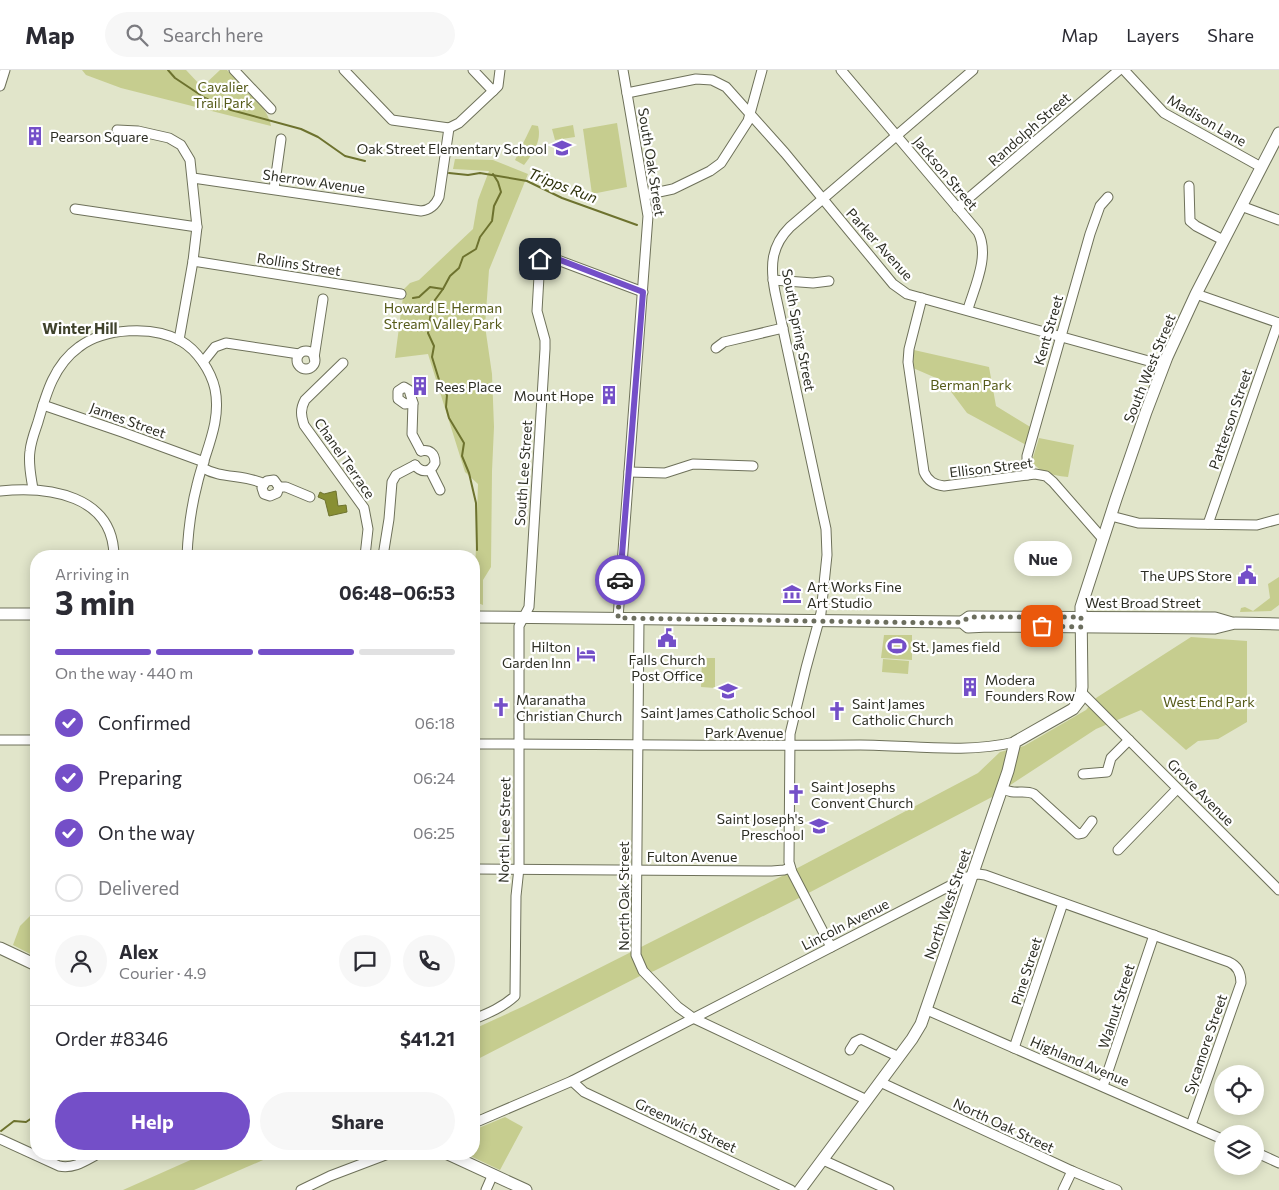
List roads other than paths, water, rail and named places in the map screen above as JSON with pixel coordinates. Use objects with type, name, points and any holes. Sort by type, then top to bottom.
[{"type":"main road","name":"South West Street","points":[[1081,622],[1081,608],[1110,516],[1163,365],[1223,240],[1279,133]]},
{"type":"main road","points":[[0,614],[30,614]]},
{"type":"main road","name":"West Broad Street","points":[[480,617],[962,622],[968,627],[1081,622],[1215,628],[1235,623],[1279,624]]},
{"type":"main road","points":[[1014,742],[1073,708],[1080,700],[1082,693],[1081,622]]},
{"type":"main road","name":"North West Street","points":[[800,1190],[918,1030],[927,1010],[974,874],[1013,754],[1014,742]]},
{"type":"main road","points":[[0,948],[30,962]]},
{"type":"main road","points":[[456,1160],[490,1185],[526,1190]]},
{"type":"street","points":[[0,86],[5,70]]},
{"type":"street","points":[[234,70],[271,110]]},
{"type":"street","points":[[344,70],[392,120],[449,128],[459,123],[494,92],[498,86],[500,70]]},
{"type":"street","points":[[473,70],[494,92]]},
{"type":"street","name":"South Oak Street","points":[[618,618],[647,229],[645,195],[623,70]]},
{"type":"street","points":[[645,195],[673,188],[715,168],[730,151],[746,125],[762,70]]},
{"type":"street","name":"Jackson Street","points":[[841,70],[978,232],[983,245],[983,256],[968,309]]},
{"type":"street","name":"South Spring Street","points":[[790,868],[790,734],[821,613],[827,555],[826,529],[773,280],[773,256],[780,239],[790,227],[972,70]]},
{"type":"street","name":"Randolph Street","points":[[957,208],[1119,70]]},
{"type":"street","name":"Madison Lane","points":[[1124,70],[1164,113],[1261,166]]},
{"type":"street","name":"Parker Avenue","points":[[627,93],[696,79],[712,80],[726,87],[823,198],[893,284],[907,294],[968,309],[1163,365]]},
{"type":"street","name":"Sherrow Avenue","points":[[193,178],[421,211],[430,208],[439,197],[449,128]]},
{"type":"street","points":[[117,130],[138,131],[174,140],[188,154],[193,178],[197,227],[180,340]]},
{"type":"street","points":[[274,189],[281,139]]},
{"type":"street","points":[[1189,186],[1190,221],[1223,240]]},
{"type":"street","name":"Kent Street","points":[[1026,475],[1027,456],[1092,227],[1100,206],[1108,197]]},
{"type":"street","points":[[1241,206],[1279,220]]},
{"type":"street","points":[[75,209],[197,227]]},
{"type":"street","name":"South Lee Street","points":[[524,617],[529,607],[546,349],[536,304],[540,259],[555,258],[643,292]]},
{"type":"street","name":"Rollins Street","points":[[193,261],[401,294]]},
{"type":"street","points":[[773,280],[813,283],[829,281]]},
{"type":"street","points":[[1196,294],[1278,323]]},
{"type":"street","name":"Ellison Street","points":[[922,298],[908,357],[924,472],[930,481],[944,486],[1041,474],[1051,479],[1103,539]]},
{"type":"street","points":[[299,354],[298,363],[304,368],[312,366],[323,299]]},
{"type":"street","name":"Patterson Street","points":[[1208,524],[1278,323]]},
{"type":"street","points":[[716,348],[724,342],[783,328]]},
{"type":"street","points":[[33,489],[30,452],[43,405],[53,378],[65,360],[79,347],[106,334],[132,331],[159,334],[180,340],[196,353],[203,362],[215,387],[217,404],[215,422],[197,483],[189,550]]},
{"type":"street","points":[[203,362],[215,347],[226,343],[299,354],[309,352],[314,358]]},
{"type":"street","name":"Chanel Terrace","points":[[343,363],[304,400],[302,417],[304,425],[364,508],[368,529],[366,550]]},
{"type":"street","points":[[413,404],[412,434],[421,451]]},
{"type":"street","name":"James Street","points":[[43,405],[105,426],[203,465],[214,474],[257,480],[264,484]]},
{"type":"street","points":[[421,451],[429,451],[434,456],[435,463],[430,470],[422,471],[415,466],[415,458],[421,451]]},
{"type":"street","points":[[629,472],[662,473],[693,464],[752,466]]},
{"type":"street","points":[[384,550],[392,482],[396,475],[415,466]]},
{"type":"street","points":[[430,470],[440,490]]},
{"type":"street","points":[[280,487],[277,494],[270,496],[262,488],[267,480],[274,480],[280,487],[286,487],[310,498]]},
{"type":"street","points":[[0,491],[44,490],[63,495],[92,508],[104,520],[110,530],[113,550]]},
{"type":"street","points":[[1110,516],[1138,523],[1257,525],[1279,519]]},
{"type":"street","name":"North Lee Street","points":[[480,1016],[493,1011],[515,996],[516,896],[519,868],[519,626],[524,617]]},
{"type":"street","name":"North Oak Street","points":[[639,618],[636,869],[638,961],[643,971],[683,1011],[693,1018],[867,1100]]},
{"type":"street","name":"Grove Avenue","points":[[1082,693],[1279,890]]},
{"type":"street","points":[[0,740],[30,740]]},
{"type":"street","points":[[1083,774],[1107,772],[1111,758],[1129,740]]},
{"type":"street","name":"Park Avenue","points":[[480,744],[868,745],[958,748],[993,747],[1014,742]]},
{"type":"street","points":[[1002,788],[1010,793],[1028,792],[1034,794],[1078,834],[1083,833],[1092,821]]},
{"type":"street","points":[[1118,850],[1177,789]]},
{"type":"street","points":[[790,868],[831,947]]},
{"type":"street","name":"Fulton Avenue","points":[[480,869],[772,871],[790,868]]},
{"type":"street","points":[[974,874],[985,874],[1154,935]]},
{"type":"street","name":"Lincoln Avenue","points":[[480,1120],[572,1081],[974,874]]},
{"type":"street","name":"Pine Street","points":[[1014,1048],[1063,902]]},
{"type":"street","name":"Sycamore Street","points":[[1154,935],[1229,962],[1237,967],[1239,972],[1241,983],[1192,1125]]},
{"type":"street","name":"Walnut Street","points":[[1103,1086],[1154,935]]},
{"type":"street","name":"Highland Avenue","points":[[927,1010],[1214,1135]]},
{"type":"street","points":[[850,1050],[854,1042],[861,1039],[899,1057]]},
{"type":"street","name":"Greenwich Street","points":[[572,1081],[584,1092],[791,1190]]},
{"type":"street","name":"North Oak Street","points":[[880,1082],[1117,1190]]},
{"type":"street","points":[[0,1139],[30,1152]]},
{"type":"street","points":[[1264,1156],[1279,1163]]},
{"type":"street","points":[[49,1160],[65,1167],[77,1165],[87,1160]]},
{"type":"street","points":[[301,1190],[330,1176],[372,1160]]},
{"type":"street","points":[[823,1160],[889,1190]]},
{"type":"street","points":[[1063,1190],[1072,1171]]},
{"type":"waterway","name":"Tripps Run","points":[[168,70],[175,78],[205,98],[231,110],[301,129],[318,137],[345,156],[365,161]]},
{"type":"waterway","name":"Tripps Run","points":[[449,173],[468,175],[480,173],[527,181],[562,198],[637,225]]},
{"type":"waterway","points":[[477,550],[476,503],[469,473],[462,456],[464,443],[449,418],[446,407],[447,395],[440,383],[432,357],[434,346],[428,333],[432,304],[450,276],[459,268],[463,257],[476,249],[480,237],[492,221],[494,206],[501,192],[493,174]]},
{"type":"waterway","points":[[413,298],[419,297],[430,287],[443,289]]},
{"type":"waterway","points":[[1,1131],[14,1121],[26,1122],[30,1119]]},
{"type":"place","name":"Pearson Square","points":[[35,136]]},
{"type":"place","name":"Oak Street Elementary School","points":[[562,148]]},
{"type":"place","name":"Rees Place","points":[[420,386]]},
{"type":"place","name":"Mount Hope","points":[[609,395]]},
{"type":"place","name":"The UPS Store","points":[[1247,575]]},
{"type":"place","name":"Art Works Fine Art Studio","points":[[792,594]]},
{"type":"place","name":"Nue","points":[[1042,626]]},
{"type":"place","name":"Falls Church Post Office","points":[[667,638]]},
{"type":"place","name":"St. James field","points":[[897,646]]},
{"type":"place","name":"Hilton Garden Inn","points":[[586,654]]},
{"type":"place","name":"Modera Founders Row","points":[[970,687]]},
{"type":"place","name":"Saint James Catholic School","points":[[728,691]]},
{"type":"place","name":"Maranatha Christian Church","points":[[501,707]]},
{"type":"place","name":"Saint James Catholic Church","points":[[837,711]]},
{"type":"place","name":"Saint Josephs Convent Church","points":[[796,794]]},
{"type":"place","name":"Saint Joseph's Preschool","points":[[819,826]]},
{"type":"district","name":"Winter Hill","points":[[80,328]]},
{"type":"park label","name":"Cavalier Trail Park","points":[[223,94]]},
{"type":"park label","name":"Howard E. Herman Stream Valley Park","points":[[443,316]]},
{"type":"park label","name":"Berman Park","points":[[971,384]]},
{"type":"park label","name":"West End Park","points":[[1209,701]]}]
